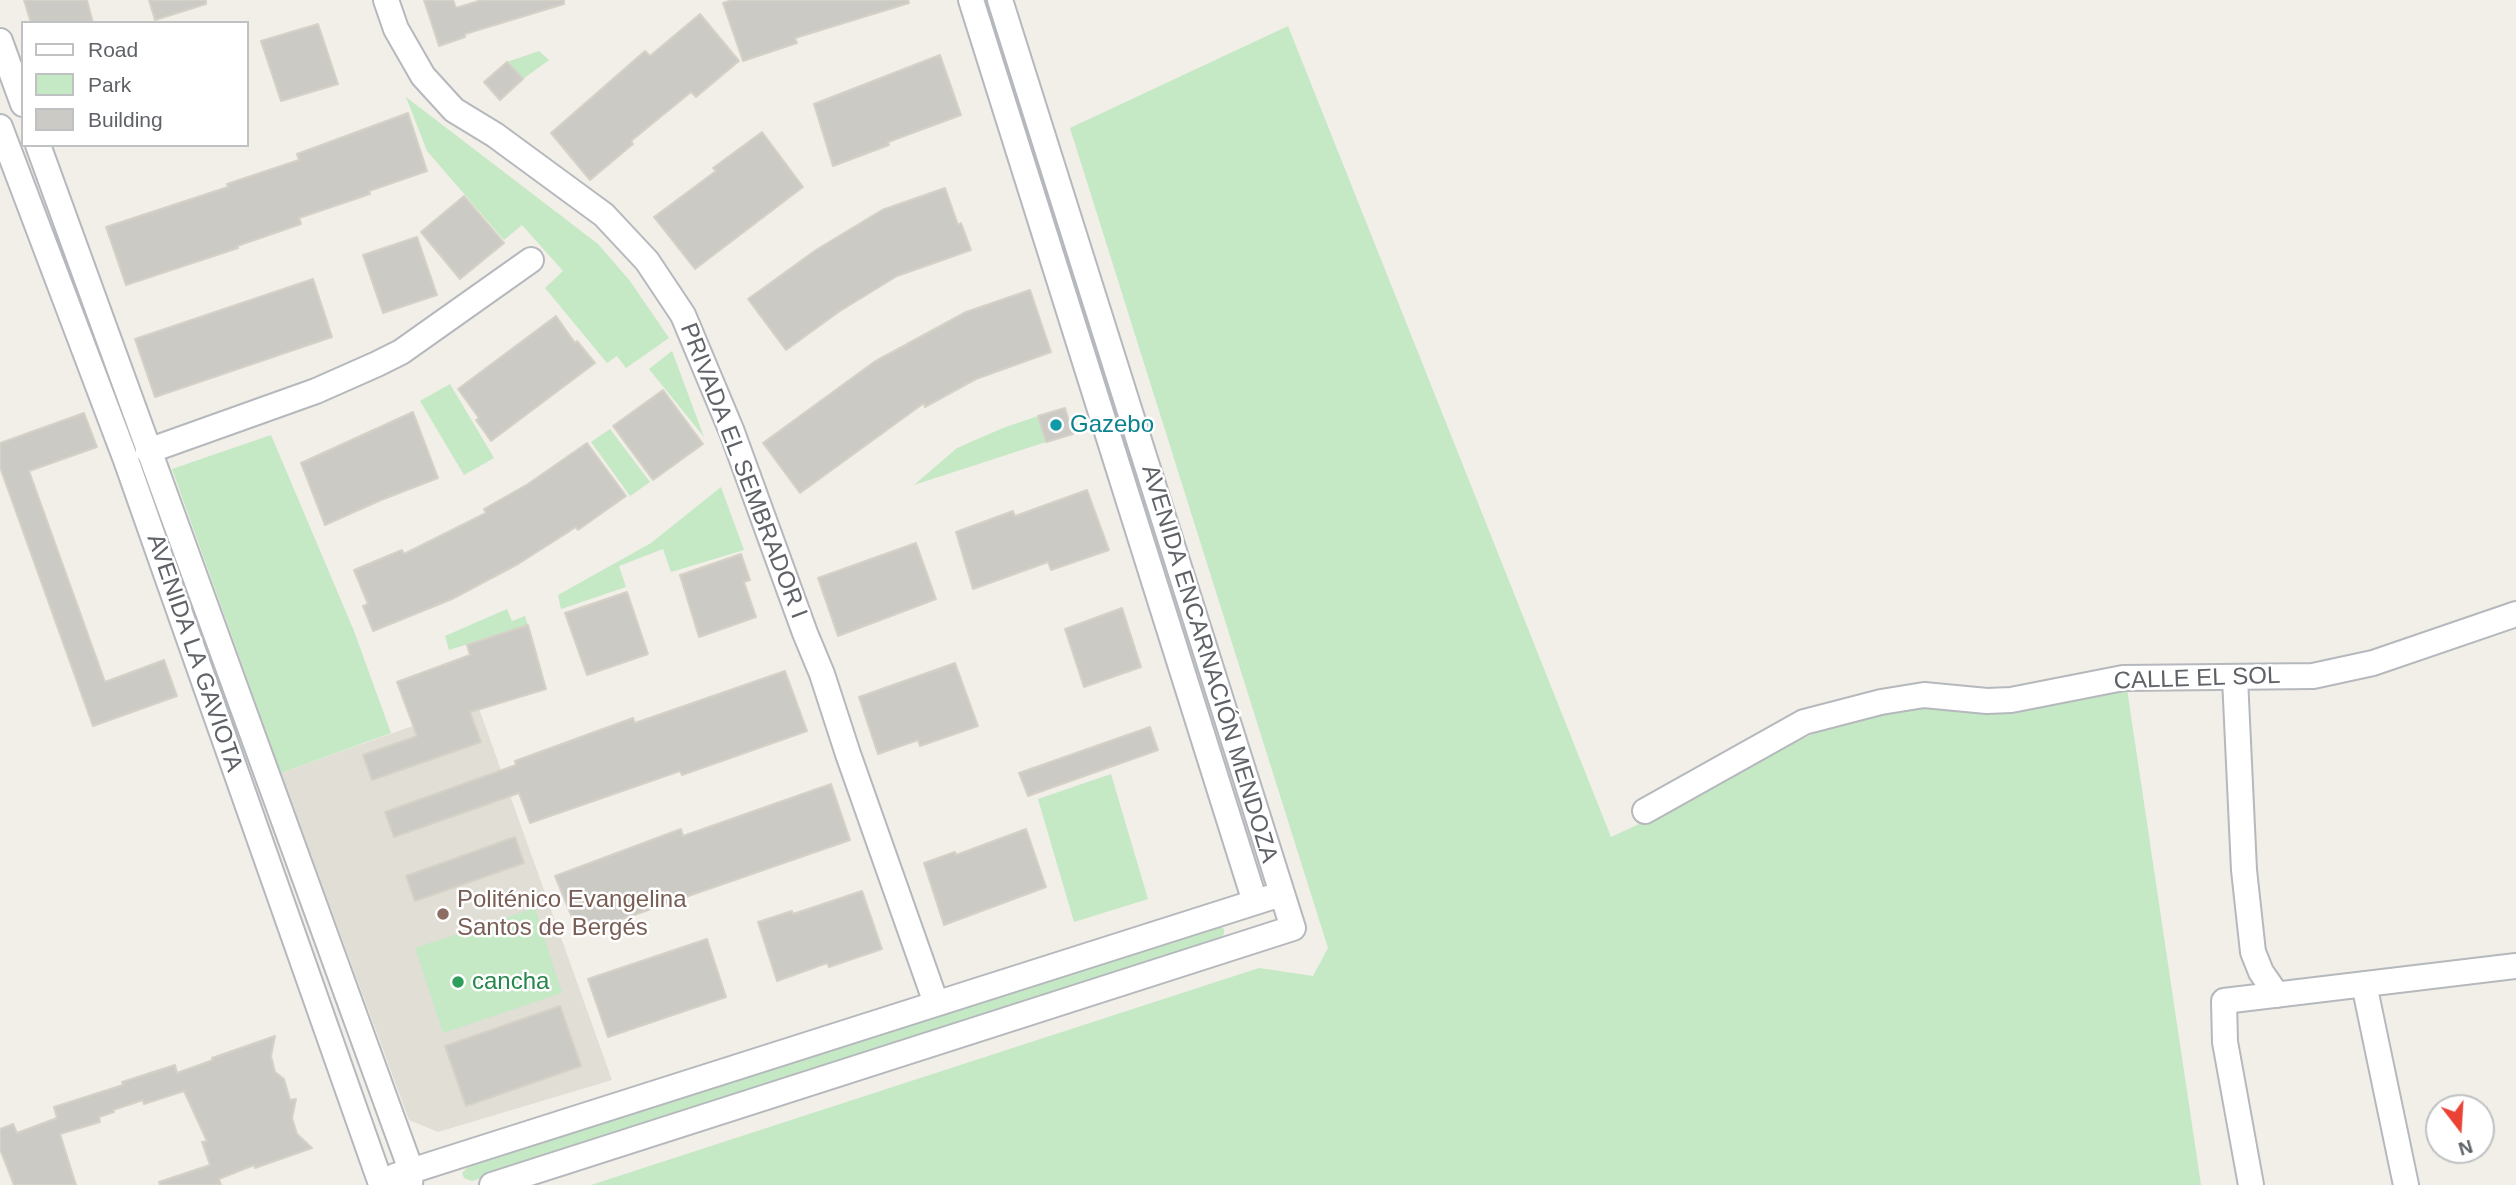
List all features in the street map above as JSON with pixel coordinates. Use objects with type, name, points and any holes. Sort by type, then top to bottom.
[{"type":"street","name":"PRIVADA EL SEMBRADOR I","points":[[386,0],[396,29],[424,76],[454,110],[495,135],[604,215],[648,261],[683,315],[732,432],[822,674],[936,1003]]},
{"type":"street","name":"AVENIDA ENCARNACIÓN MENDOZA","points":[[971,0],[1255,902]]},
{"type":"street","name":"AVENIDA ENCARNACIÓN MENDOZA","points":[[492,1185],[1293,928],[1000,0]]},
{"type":"street","points":[[0,41],[21,99]]},
{"type":"street","name":"AVENIDA LA GAVIOTA","points":[[0,127],[131,473],[378,1184]]},
{"type":"street","name":"AVENIDA LA GAVIOTA","points":[[39,147],[410,1178]]},
{"type":"street","points":[[148,451],[316,391],[377,364],[401,352],[531,260]]},
{"type":"street","name":"CALLE EL SOL","points":[[1645,811],[1804,722],[1881,702],[1924,695],[1987,701],[2011,700],[2123,678],[2313,676],[2361,665],[2516,614]]},
{"type":"street","points":[[2235,678],[2244,870],[2253,953],[2260,972],[2277,995]]},
{"type":"street","points":[[378,1184],[410,1178],[936,1003],[1281,894]]},
{"type":"street","points":[[2251,1185],[2225,1042],[2224,1001],[2516,968]]},
{"type":"street","points":[[2364,984],[2406,1185]]},
{"type":"shaded area","name":"Politénico Evangelina Santos de Bergés","points":[[477,703],[612,1080],[438,1132],[409,1120],[281,773]]},
{"type":"green space","points":[[1288,26],[1611,837],[1696,798],[1782,749],[1844,719],[1915,702],[2127,689],[2201,1185],[591,1185],[1259,968],[1313,976],[1328,948],[1070,128]]},
{"type":"green space","points":[[539,51],[549,60],[523,79],[507,62]]},
{"type":"green space","points":[[406,97],[598,244],[630,281],[669,338],[626,368],[617,356],[607,363],[545,288],[563,271],[522,225],[504,240],[427,151]]},
{"type":"green space","points":[[672,351],[704,437],[649,369]]},
{"type":"green space","points":[[450,384],[494,458],[464,475],[420,401]]},
{"type":"green space","points":[[1038,416],[1046,442],[914,485],[957,448]]},
{"type":"green space","points":[[610,429],[650,482],[630,496],[591,442]]},
{"type":"green space","points":[[271,435],[354,631],[391,733],[281,773],[172,469]]},
{"type":"green space","points":[[721,487],[744,550],[671,572],[663,549],[619,566],[626,587],[561,609],[558,595],[651,543]]},
{"type":"green space","points":[[507,609],[512,621],[525,616],[528,625],[449,650],[445,636]]},
{"type":"green space","points":[[1111,774],[1148,899],[1074,922],[1038,799]]},
{"type":"green space","points":[[535,908],[562,993],[443,1033],[415,948]]},
{"type":"green space","points":[[1214,924],[1224,929],[1224,934],[1215,944],[472,1181],[464,1178],[462,1173],[467,1168]]},
{"type":"building","points":[[24,0],[87,0],[92,21],[30,21]]},
{"type":"building","points":[[149,0],[206,0],[206,4],[155,20]]},
{"type":"building","points":[[424,0],[453,0],[456,8],[482,0],[564,0],[564,4],[465,34],[465,37],[439,46]]},
{"type":"building","points":[[732,0],[908,0],[909,3],[795,38],[797,43],[743,61],[723,3]]},
{"type":"building","points":[[700,14],[739,61],[696,97],[691,92],[631,141],[633,144],[590,180],[551,133],[645,51],[650,56]]},
{"type":"building","points":[[318,24],[338,84],[281,101],[261,41]]},
{"type":"building","points":[[940,55],[961,115],[833,166],[814,104]]},
{"type":"building","points":[[507,62],[523,79],[500,100],[484,82]]},
{"type":"building","points":[[408,113],[427,171],[299,218],[301,224],[237,246],[238,248],[126,285],[106,227],[228,187],[227,184],[299,160],[297,154]]},
{"type":"building","points":[[762,132],[803,187],[695,269],[654,217],[716,171],[713,168]]},
{"type":"building","points":[[945,188],[958,225],[961,223],[971,250],[897,276],[840,311],[786,350],[748,299],[816,250],[882,210]]},
{"type":"building","points":[[464,196],[504,243],[460,279],[421,232]]},
{"type":"building","points":[[417,237],[437,295],[383,313],[363,255]]},
{"type":"building","points":[[313,279],[332,337],[155,397],[135,339]]},
{"type":"building","points":[[1030,290],[1051,352],[976,379],[925,407],[924,403],[800,493],[763,443],[874,362],[966,312]]},
{"type":"building","points":[[556,316],[575,343],[577,341],[595,363],[491,441],[476,420],[479,418],[458,389]]},
{"type":"building","points":[[663,390],[703,444],[653,480],[613,426]]},
{"type":"building","name":"Gazebo","points":[[1065,408],[1073,434],[1046,442],[1038,416]]},
{"type":"building","points":[[413,412],[438,478],[325,525],[301,463]]},
{"type":"building","points":[[84,413],[97,447],[29,471],[105,682],[164,660],[177,696],[93,726],[0,467],[0,443]]},
{"type":"building","points":[[587,443],[626,496],[578,530],[576,527],[518,564],[452,599],[373,631],[363,606],[368,604],[354,570],[402,550],[404,554],[486,513],[484,509],[528,484]]},
{"type":"building","points":[[1087,490],[1109,550],[1051,570],[1048,562],[973,589],[956,532],[1013,511],[1015,516]]},
{"type":"building","points":[[916,543],[936,599],[838,636],[818,578]]},
{"type":"building","points":[[741,554],[750,580],[744,582],[756,617],[699,637],[680,575]]},
{"type":"building","points":[[627,592],[648,654],[587,675],[565,613]]},
{"type":"building","points":[[1122,608],[1141,667],[1084,687],[1065,629]]},
{"type":"building","points":[[528,625],[546,689],[470,712],[481,742],[372,780],[363,755],[417,736],[397,682],[470,655],[467,645]]},
{"type":"building","points":[[955,663],[978,726],[920,746],[918,740],[878,754],[859,697]]},
{"type":"building","points":[[785,671],[807,731],[682,775],[680,771],[530,823],[519,793],[394,837],[385,812],[516,765],[515,761],[633,718],[635,723]]},
{"type":"building","points":[[1150,727],[1158,750],[1028,796],[1019,773]]},
{"type":"building","points":[[831,784],[850,840],[579,934],[555,876],[681,829],[683,836]]},
{"type":"building","points":[[1026,829],[1046,887],[944,925],[924,863],[955,852],[956,855]]},
{"type":"building","points":[[515,837],[524,863],[415,901],[406,876]]},
{"type":"building","points":[[862,891],[882,949],[829,967],[827,963],[777,981],[758,922],[792,911],[793,914]]},
{"type":"building","points":[[707,939],[726,997],[608,1037],[588,979]]},
{"type":"building","points":[[560,1006],[581,1066],[466,1106],[445,1046]]},
{"type":"building","points":[[275,1036],[271,1056],[275,1072],[284,1079],[290,1100],[296,1099],[292,1118],[297,1134],[312,1148],[255,1168],[254,1165],[219,1179],[221,1185],[160,1185],[159,1182],[210,1165],[202,1142],[207,1141],[184,1091],[144,1104],[143,1100],[113,1110],[114,1112],[99,1117],[100,1122],[60,1134],[76,1185],[14,1185],[0,1149],[0,1129],[13,1124],[17,1133],[57,1118],[54,1107],[175,1065],[177,1073]]},
{"type":"place","name":"Gazebo","points":[[1056,425]]},
{"type":"place","name":"Politénico Evangelina Santos de Bergés","points":[[443,914]]},
{"type":"place","name":"cancha","points":[[458,982]]}]
